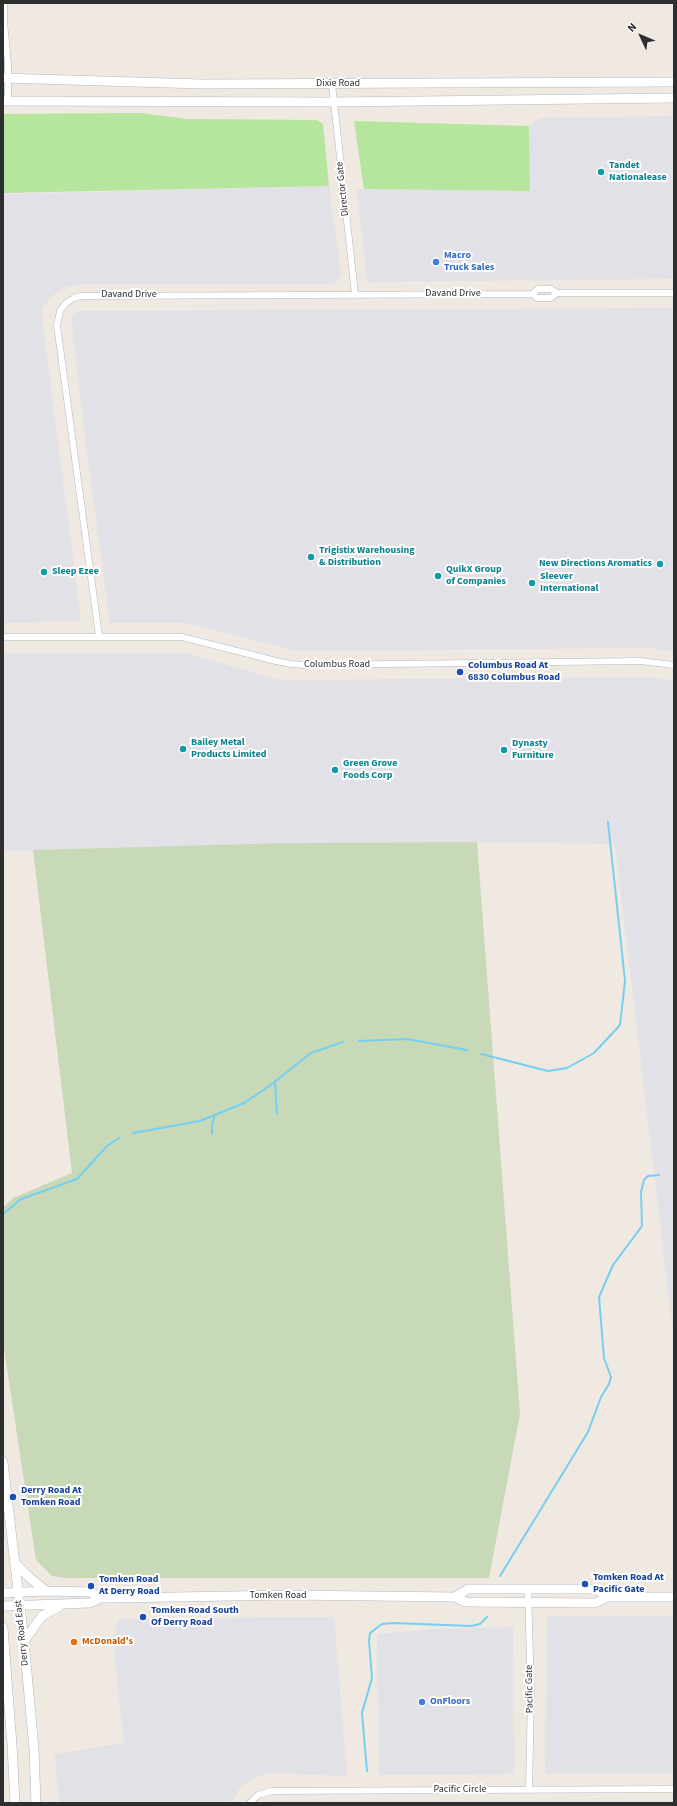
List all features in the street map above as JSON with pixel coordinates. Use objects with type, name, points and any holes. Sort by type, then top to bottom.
[{"type":"main road","name":"Dixie Road","points":[[5,78],[202,84],[674,82]]},
{"type":"main road","name":"Dixie Road","points":[[5,101],[334,102],[674,98]]},
{"type":"main road","name":"Derry Road East","points":[[3,1462],[24,1641],[34,1749],[36,1803]]},
{"type":"main road","points":[[15,1562],[30,1578],[46,1591]]},
{"type":"main road","name":"Tomken Road","points":[[455,1597],[468,1589],[596,1589],[608,1597]]},
{"type":"main road","name":"Tomken Road","points":[[3,1593],[46,1591],[91,1592],[100,1598]]},
{"type":"main road","name":"Tomken Road","points":[[3,1606],[90,1603],[100,1598],[288,1596],[455,1597],[465,1602],[595,1603],[608,1597],[674,1597]]},
{"type":"main road","points":[[24,1641],[42,1616],[61,1605]]},
{"type":"main road","name":"Derry Road East","points":[[3,1628],[15,1803]]},
{"type":"street","points":[[4,3],[4,22],[8,63],[5,78],[5,101]]},
{"type":"street","name":"Director Gate","points":[[332,84],[355,294]]},
{"type":"street","name":"Davand Drive","points":[[532,294],[538,289],[551,289],[557,294]]},
{"type":"street","name":"Davand Drive","points":[[99,636],[56,325],[58,316],[63,307],[74,298],[81,296],[355,294],[532,294],[537,298],[551,298],[557,294],[674,293]]},
{"type":"street","name":"Columbus Road","points":[[3,637],[182,637],[291,664],[430,665],[640,661],[674,665]]},
{"type":"street","name":"Pacific Gate","points":[[528,1589],[531,1695],[530,1790]]},
{"type":"street","name":"Pacific Circle","points":[[250,1803],[258,1795],[272,1791],[674,1789]]},
{"type":"shaded area","points":[[674,116],[674,279],[367,282],[357,189],[530,191],[529,126],[540,118]]},
{"type":"shaded area","points":[[329,186],[341,276],[334,284],[80,284],[64,288],[51,297],[41,310],[81,621],[3,623],[3,194]]},
{"type":"shaded area","points":[[674,308],[674,652],[649,648],[297,651],[186,623],[110,623],[86,446],[71,317],[76,311]]},
{"type":"shaded area","points":[[3,653],[186,653],[281,680],[652,677],[674,681],[674,1341],[615,844],[477,842],[284,843],[3,851]]},
{"type":"shaded area","points":[[547,1616],[674,1616],[674,1774],[545,1774]]},
{"type":"shaded area","points":[[334,1617],[347,1776],[267,1773],[252,1779],[240,1788],[231,1803],[59,1803],[55,1754],[124,1743],[113,1643],[118,1619]]},
{"type":"shaded area","points":[[513,1627],[514,1774],[379,1775],[377,1634],[435,1629]]},
{"type":"shaded area","points":[[268,1801],[674,1801],[674,1803],[265,1803]]},
{"type":"green space","points":[[140,113],[188,119],[317,120],[323,124],[329,186],[3,193],[3,114]]},
{"type":"green space","points":[[354,121],[529,126],[530,191],[364,189]]},
{"type":"green space","points":[[477,842],[520,1414],[489,1578],[65,1578],[52,1576],[36,1560],[3,1342],[3,1208],[13,1198],[72,1173],[33,850],[284,843]]},
{"type":"waterway","points":[[481,1054],[548,1071],[567,1068],[594,1053],[620,1025],[625,981],[608,822]]},
{"type":"waterway","points":[[359,1041],[407,1039],[467,1050]]},
{"type":"waterway","points":[[133,1133],[200,1121],[244,1103],[268,1087],[311,1053],[343,1042]]},
{"type":"waterway","points":[[275,1082],[277,1114]]},
{"type":"waterway","points":[[212,1134],[212,1124],[215,1115]]},
{"type":"waterway","points":[[3,1214],[21,1199],[77,1179],[107,1146],[119,1138]]},
{"type":"waterway","points":[[500,1576],[588,1432],[601,1397],[609,1384],[611,1377],[604,1358],[599,1297],[613,1265],[642,1226],[641,1192],[644,1180],[648,1176],[659,1175]]},
{"type":"waterway","points":[[367,1771],[362,1713],[372,1678],[369,1641],[370,1633],[382,1624],[393,1623],[471,1626],[480,1624],[487,1617]]},
{"type":"place","name":"Tandet Nationalease","points":[[601,172]]},
{"type":"place","name":"Macro Truck Sales","points":[[436,262]]},
{"type":"place","name":"Trigistix Warehousing & Distribution","points":[[311,557]]},
{"type":"place","name":"New Directions Aromatics","points":[[660,564]]},
{"type":"place","name":"Sleep Ezee","points":[[44,572]]},
{"type":"place","name":"QuikX Group of Companies","points":[[438,576]]},
{"type":"place","name":"Sleever International","points":[[532,583]]},
{"type":"place","name":"Columbus Road At 6830 Columbus Road","points":[[460,672]]},
{"type":"place","name":"Bailey Metal Products Limited","points":[[183,749]]},
{"type":"place","name":"Dynasty Furniture","points":[[504,750]]},
{"type":"place","name":"Green Grove Foods Corp","points":[[335,770]]},
{"type":"place","name":"Derry Road At Tomken Road","points":[[13,1497]]},
{"type":"place","name":"Tomken Road At Pacific Gate","points":[[585,1584]]},
{"type":"place","name":"Tomken Road At Derry Road","points":[[91,1586]]},
{"type":"place","name":"Tomken Road South Of Derry Road","points":[[143,1617]]},
{"type":"place","name":"McDonald's","points":[[74,1642]]},
{"type":"place","name":"OnFloors","points":[[422,1702]]}]
